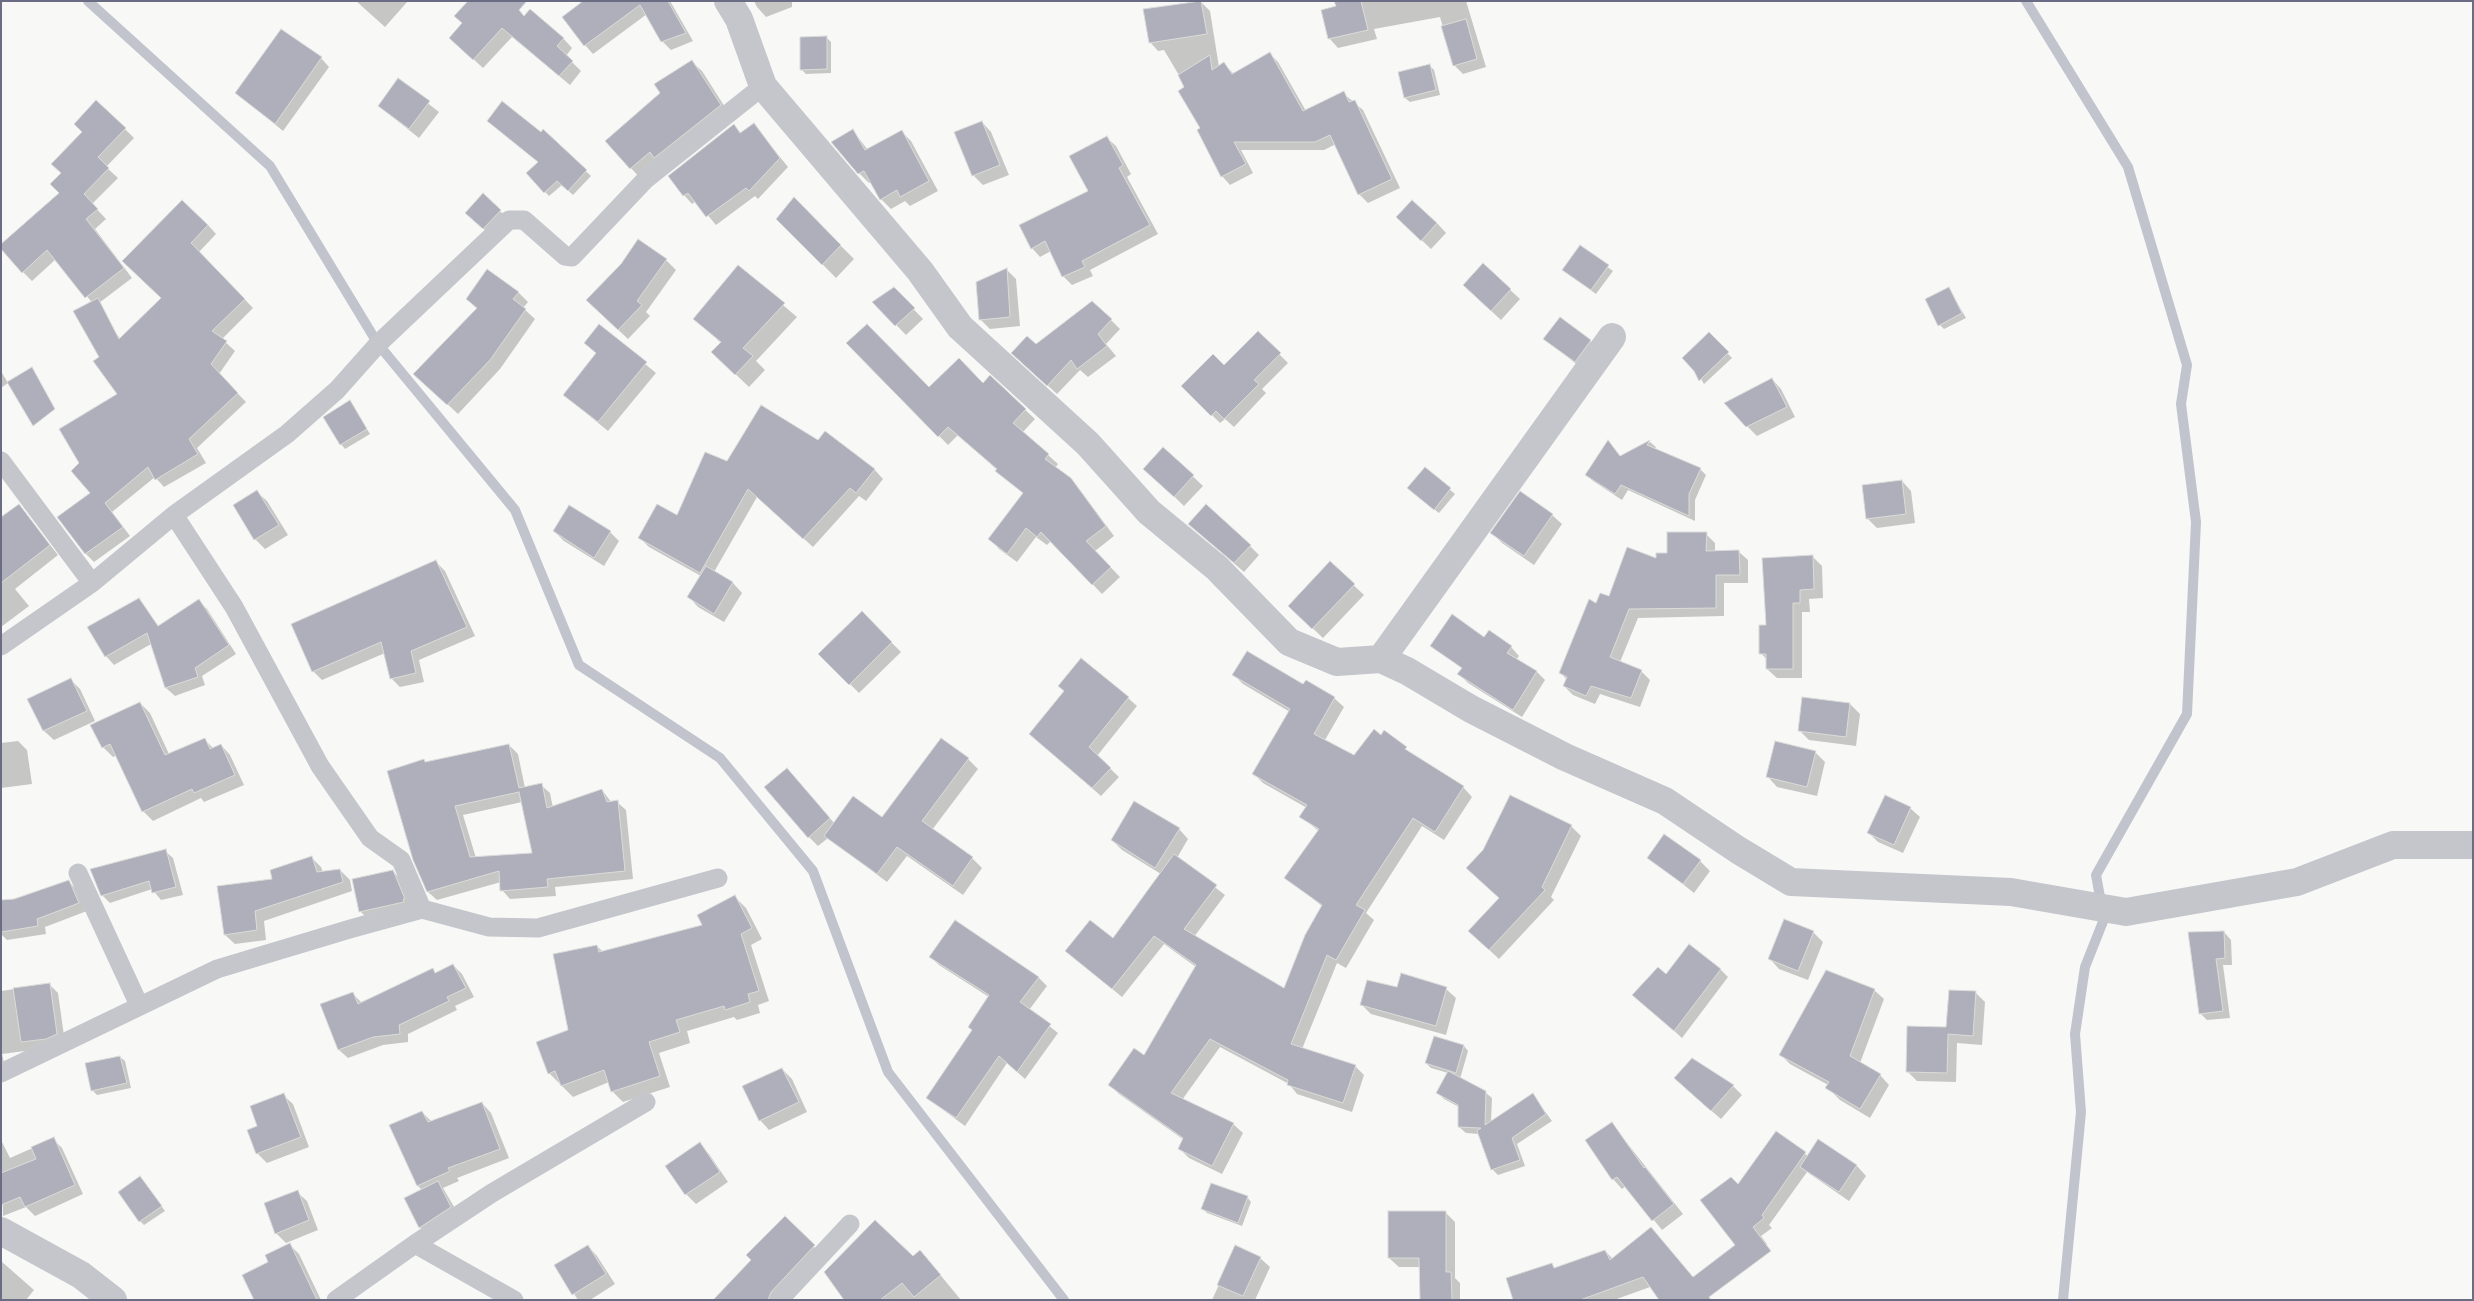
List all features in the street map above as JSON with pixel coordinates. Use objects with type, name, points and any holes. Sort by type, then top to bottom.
[{"type":"street","points":[[728,1],[739,19],[763,86],[920,271],[960,327],[1088,444],[1149,512],[1217,568],[1289,642],[1337,662],[1382,659],[1407,671],[1470,709],[1565,757],[1665,801],[1738,850],[1792,882],[2011,892],[2126,912],[2297,882],[2393,844],[2473,844]]},
{"type":"street","points":[[1382,659],[1612,337]]},
{"type":"street","points":[[1,1231],[81,1276],[113,1300]]},
{"type":"lane","points":[[1,646],[92,583],[174,515],[288,434],[337,390],[378,344],[509,220],[524,220],[565,256],[572,257],[646,179],[763,86]]},
{"type":"lane","points":[[1,462],[92,583]]},
{"type":"lane","points":[[174,515],[234,607],[320,766],[370,838],[401,860],[422,910]]},
{"type":"lane","points":[[78,873],[139,1005]]},
{"type":"lane","points":[[1,1073],[84,1035],[139,1005],[217,969],[422,910],[489,927],[538,928],[718,878]]},
{"type":"lane","points":[[336,1300],[492,1193],[646,1102]]},
{"type":"lane","points":[[779,1300],[850,1224]]},
{"type":"lane","points":[[415,1244],[514,1300]]},
{"type":"building","points":[[468,1],[527,1],[519,10],[524,16],[530,9],[564,38],[557,46],[573,61],[559,76],[502,28],[473,60],[449,38],[462,23],[454,16]]},
{"type":"building","points":[[583,1],[668,1],[686,33],[661,42],[640,5],[584,46],[562,17]]},
{"type":"building","points":[[1201,1],[1207,34],[1149,43],[1143,9]]},
{"type":"building","points":[[1334,1],[1361,1],[1368,30],[1328,39],[1321,10],[1336,6]]},
{"type":"building","points":[[1466,19],[1477,59],[1453,66],[1441,26]]},
{"type":"building","points":[[281,29],[322,57],[275,124],[235,93]]},
{"type":"building","points":[[827,36],[827,69],[800,70],[800,37]]},
{"type":"building","points":[[1270,52],[1303,111],[1344,91],[1349,102],[1355,100],[1392,179],[1358,195],[1330,135],[1315,142],[1234,142],[1246,164],[1221,177],[1197,130],[1200,128],[1178,91],[1184,87],[1178,75],[1210,55],[1212,70],[1224,62],[1232,74]]},
{"type":"building","points":[[692,60],[721,105],[654,158],[650,152],[630,169],[605,141],[660,93],[654,84]]},
{"type":"building","points":[[1430,64],[1436,90],[1404,98],[1398,72]]},
{"type":"building","points":[[398,78],[430,101],[409,129],[378,106]]},
{"type":"building","points":[[96,100],[126,128],[98,157],[109,168],[84,194],[98,209],[86,219],[124,268],[85,298],[47,250],[22,273],[1,249],[1,244],[59,193],[50,184],[61,173],[51,164],[82,132],[74,124]]},
{"type":"building","points":[[502,101],[541,132],[543,129],[587,170],[568,191],[557,181],[544,193],[526,173],[538,162],[487,121]]},
{"type":"building","points":[[982,121],[1000,165],[972,176],[954,132]]},
{"type":"building","points":[[754,123],[780,158],[749,191],[746,188],[706,217],[688,193],[683,196],[668,176],[734,124],[740,133]]},
{"type":"building","points":[[853,129],[865,150],[902,130],[929,181],[900,197],[897,190],[880,200],[864,171],[858,174],[831,142]]},
{"type":"building","points":[[1107,136],[1123,165],[1119,168],[1150,225],[1082,261],[1085,267],[1062,277],[1045,241],[1031,249],[1019,225],[1088,191],[1069,156]]},
{"type":"building","points":[[483,193],[501,210],[483,229],[465,213]]},
{"type":"building","points":[[794,197],[841,245],[822,265],[776,219]]},
{"type":"building","points":[[182,200],[208,225],[191,243],[245,299],[212,331],[227,341],[211,364],[238,393],[189,439],[198,454],[155,480],[148,467],[105,503],[123,527],[85,554],[57,517],[90,493],[71,471],[79,463],[59,429],[117,394],[93,361],[99,357],[73,311],[98,298],[119,339],[161,298],[122,261]]},
{"type":"building","points":[[1412,200],[1437,223],[1421,241],[1396,217]]},
{"type":"building","points":[[638,239],[667,259],[637,301],[642,305],[618,330],[586,300],[621,264]]},
{"type":"building","points":[[1580,245],[1609,265],[1591,290],[1562,270]]},
{"type":"building","points":[[1483,263],[1511,289],[1491,311],[1463,285]]},
{"type":"building","points":[[738,265],[785,303],[743,348],[753,356],[735,375],[711,352],[721,342],[693,319]]},
{"type":"building","points":[[1007,268],[1010,317],[979,320],[976,282]]},
{"type":"building","points":[[487,269],[519,292],[513,299],[526,309],[490,360],[447,405],[413,374],[477,308],[466,299]]},
{"type":"building","points":[[894,287],[915,308],[895,326],[872,302]]},
{"type":"building","points":[[1949,287],[1962,313],[1938,326],[1925,299]]},
{"type":"building","points":[[1092,301],[1112,319],[1098,334],[1107,346],[1077,369],[1071,360],[1047,386],[1011,353],[1027,336],[1036,344]]},
{"type":"building","points":[[1560,317],[1591,340],[1575,362],[1543,339]]},
{"type":"building","points":[[599,324],[647,362],[598,422],[563,395],[596,353],[584,343]]},
{"type":"building","points":[[867,324],[929,387],[959,358],[983,383],[990,375],[1026,409],[1013,423],[1049,454],[1045,459],[1071,478],[1106,526],[1086,541],[1111,567],[1092,585],[1041,532],[1037,537],[1026,528],[1007,554],[988,539],[1023,493],[995,471],[997,469],[948,427],[938,437],[846,343]]},
{"type":"building","points":[[1258,331],[1281,353],[1254,380],[1259,384],[1224,419],[1216,411],[1211,416],[1181,386],[1213,354],[1224,365]]},
{"type":"building","points":[[1709,332],[1729,352],[1699,381],[1694,371],[1682,358]]},
{"type":"building","points":[[32,367],[55,409],[33,426],[7,382]]},
{"type":"building","points":[[1772,378],[1787,407],[1746,427],[1724,403]]},
{"type":"building","points":[[350,400],[367,429],[340,445],[323,417]]},
{"type":"building","points":[[761,405],[818,440],[825,431],[875,469],[856,493],[850,488],[803,539],[748,489],[700,573],[638,538],[657,504],[677,515],[705,452],[727,461]]},
{"type":"building","points":[[1608,440],[1620,456],[1650,440],[1647,445],[1701,468],[1689,494],[1689,516],[1621,485],[1615,494],[1585,475]]},
{"type":"building","points":[[1163,447],[1194,475],[1174,497],[1143,469]]},
{"type":"building","points":[[1425,467],[1451,488],[1434,510],[1407,488]]},
{"type":"building","points":[[1902,480],[1906,514],[1866,519],[1862,485]]},
{"type":"building","points":[[257,490],[279,525],[254,540],[233,505]]},
{"type":"building","points":[[1520,491],[1553,514],[1524,556],[1490,533]]},
{"type":"building","points":[[19,504],[50,545],[1,583],[1,517]]},
{"type":"building","points":[[1206,504],[1251,545],[1234,563],[1188,524]]},
{"type":"building","points":[[569,505],[611,531],[594,558],[553,531]]},
{"type":"building","points":[[1667,532],[1707,532],[1706,551],[1739,550],[1740,575],[1716,575],[1716,608],[1629,609],[1610,657],[1642,670],[1631,698],[1591,686],[1586,696],[1563,686],[1567,677],[1559,673],[1589,599],[1596,603],[1600,593],[1609,596],[1627,547],[1656,558],[1656,553],[1667,553]]},
{"type":"building","points":[[1813,555],[1814,589],[1800,590],[1800,603],[1793,603],[1793,669],[1766,669],[1766,654],[1759,654],[1759,625],[1766,625],[1762,558]]},
{"type":"building","points":[[436,560],[467,627],[411,651],[416,673],[390,679],[381,642],[312,672],[291,624]]},
{"type":"building","points":[[1330,561],[1355,584],[1312,629],[1288,606]]},
{"type":"building","points":[[706,566],[733,582],[714,614],[687,597]]},
{"type":"building","points":[[139,598],[158,626],[199,599],[229,645],[195,668],[198,677],[165,688],[147,633],[105,657],[87,627]]},
{"type":"building","points":[[862,611],[892,642],[849,685],[818,654]]},
{"type":"building","points":[[1452,614],[1484,637],[1489,630],[1512,646],[1507,653],[1537,671],[1513,710],[1457,674],[1462,668],[1430,646]]},
{"type":"building","points":[[1247,651],[1303,684],[1306,680],[1335,697],[1314,734],[1354,755],[1374,729],[1381,735],[1384,730],[1407,747],[1405,749],[1464,786],[1435,832],[1413,818],[1356,905],[1365,910],[1336,960],[1327,955],[1291,1044],[1356,1065],[1343,1103],[1287,1085],[1288,1080],[1210,1039],[1171,1093],[1234,1123],[1212,1166],[1178,1149],[1183,1138],[1108,1085],[1134,1048],[1144,1055],[1196,965],[1154,936],[1112,989],[1065,951],[1090,920],[1113,938],[1174,854],[1217,885],[1184,929],[1284,988],[1305,935],[1322,905],[1284,878],[1319,829],[1299,817],[1307,805],[1252,774],[1290,709],[1232,675]]},
{"type":"building","points":[[1081,658],[1129,697],[1089,747],[1111,768],[1092,788],[1029,734],[1064,691],[1058,686]]},
{"type":"building","points":[[71,678],[87,711],[43,731],[27,699]]},
{"type":"building","points":[[1802,697],[1850,703],[1846,737],[1798,731]]},
{"type":"building","points":[[140,702],[165,755],[205,738],[210,749],[221,744],[235,775],[194,793],[192,789],[142,812],[110,744],[102,748],[90,725]]},
{"type":"building","points":[[941,738],[969,758],[922,821],[973,857],[953,886],[897,847],[877,874],[824,836],[853,796],[882,817]]},
{"type":"building","points":[[1775,741],[1816,751],[1807,787],[1766,777]]},
{"type":"building","points":[[509,744],[519,788],[542,783],[547,808],[602,789],[607,802],[618,800],[625,871],[547,879],[548,887],[500,891],[499,871],[427,892],[413,860],[387,771],[424,759],[425,762]],"holes":[[[519,792],[532,853],[470,857],[455,806]]]},
{"type":"building","points":[[787,768],[830,818],[808,838],[764,787]]},
{"type":"building","points":[[1510,795],[1572,825],[1542,887],[1545,890],[1489,950],[1468,931],[1499,898],[1466,868],[1483,850]]},
{"type":"building","points":[[1885,795],[1911,807],[1894,845],[1867,833]]},
{"type":"building","points":[[1134,801],[1180,828],[1155,868],[1111,840]]},
{"type":"building","points":[[1664,834],[1701,860],[1683,884],[1647,858]]},
{"type":"building","points":[[166,849],[176,887],[152,893],[149,881],[101,896],[90,869]]},
{"type":"building","points":[[312,856],[317,872],[340,869],[343,882],[255,911],[257,930],[224,935],[217,886],[272,879],[270,870]]},
{"type":"building","points":[[393,870],[405,899],[403,899],[404,902],[359,912],[352,879]]},
{"type":"building","points":[[69,880],[79,903],[37,919],[38,926],[1,932],[1,900],[14,899]]},
{"type":"building","points":[[735,895],[752,928],[741,934],[759,991],[748,994],[750,1002],[725,1010],[724,1006],[676,1020],[680,1032],[649,1042],[660,1076],[611,1092],[604,1070],[561,1086],[555,1071],[548,1074],[536,1042],[568,1030],[553,954],[597,945],[599,952],[702,925],[697,915]]},
{"type":"building","points":[[1784,919],[1814,931],[1798,971],[1768,959]]},
{"type":"building","points":[[955,920],[1039,977],[1020,1002],[1051,1024],[1017,1072],[999,1056],[956,1118],[926,1098],[972,1030],[968,1027],[989,995],[929,957]]},
{"type":"building","points":[[2224,931],[2225,958],[2216,959],[2223,1011],[2199,1014],[2188,932]]},
{"type":"building","points":[[1689,944],[1721,969],[1674,1031],[1632,995],[1658,967],[1666,974]]},
{"type":"building","points":[[453,964],[466,988],[447,997],[449,1001],[399,1025],[400,1034],[373,1037],[338,1050],[320,1004],[353,992],[358,1004],[433,968],[435,973]]},
{"type":"building","points":[[1826,970],[1875,989],[1850,1056],[1881,1074],[1860,1109],[1825,1088],[1829,1082],[1779,1055]]},
{"type":"building","points":[[1401,973],[1447,987],[1436,1026],[1360,1005],[1367,980],[1397,987]]},
{"type":"building","points":[[50,983],[57,1034],[46,1039],[21,1042],[13,988]]},
{"type":"building","points":[[1949,990],[1976,991],[1973,1036],[1948,1034],[1947,1073],[1906,1072],[1907,1026],[1946,1027]]},
{"type":"building","points":[[1434,1036],[1464,1045],[1456,1073],[1425,1063]]},
{"type":"building","points":[[120,1056],[127,1083],[91,1091],[85,1063]]},
{"type":"building","points":[[1692,1058],[1734,1085],[1711,1111],[1674,1078]]},
{"type":"building","points":[[782,1068],[799,1102],[759,1121],[742,1086]]},
{"type":"building","points":[[1448,1071],[1486,1091],[1485,1125],[1533,1093],[1546,1114],[1512,1138],[1520,1160],[1491,1170],[1477,1131],[1481,1128],[1458,1127],[1458,1105],[1436,1093]]},
{"type":"building","points":[[284,1093],[301,1137],[256,1154],[247,1130],[257,1126],[250,1106]]},
{"type":"building","points":[[482,1102],[500,1149],[448,1168],[450,1171],[417,1186],[389,1125],[422,1111],[428,1122]]},
{"type":"building","points":[[1612,1122],[1644,1168],[1674,1204],[1652,1221],[1617,1177],[1612,1180],[1585,1140]]},
{"type":"building","points":[[1776,1131],[1806,1152],[1762,1215],[1764,1218],[1753,1227],[1771,1251],[1709,1297],[1711,1300],[1659,1300],[1643,1277],[1580,1300],[1513,1300],[1506,1278],[1552,1263],[1554,1268],[1605,1250],[1610,1260],[1651,1227],[1693,1277],[1735,1245],[1700,1200],[1731,1177],[1738,1184]]},
{"type":"building","points":[[54,1137],[75,1185],[25,1207],[20,1197],[1,1205],[1,1173],[36,1159],[31,1147]]},
{"type":"building","points":[[1818,1139],[1857,1165],[1839,1192],[1800,1167]]},
{"type":"building","points":[[700,1142],[720,1172],[685,1195],[665,1166]]},
{"type":"building","points":[[140,1176],[162,1206],[139,1222],[118,1192]]},
{"type":"building","points":[[438,1181],[451,1207],[419,1228],[404,1198]]},
{"type":"building","points":[[1211,1183],[1248,1196],[1238,1223],[1201,1209]]},
{"type":"building","points":[[298,1190],[309,1220],[275,1234],[264,1203]]},
{"type":"building","points":[[1388,1211],[1446,1211],[1446,1272],[1451,1272],[1452,1300],[1420,1300],[1419,1258],[1388,1258]]},
{"type":"building","points":[[785,1216],[815,1245],[771,1292],[768,1300],[713,1300],[751,1260],[746,1255]]},
{"type":"building","points":[[875,1220],[913,1256],[920,1250],[941,1275],[914,1297],[902,1283],[880,1300],[844,1300],[824,1272]]},
{"type":"building","points":[[290,1243],[317,1300],[254,1300],[242,1275],[268,1262],[265,1255]]},
{"type":"building","points":[[588,1245],[606,1274],[572,1295],[554,1265]]},
{"type":"building","points":[[1235,1245],[1261,1257],[1243,1296],[1217,1285]]},
{"type":"waterway","points":[[88,1],[270,166],[378,344],[515,510],[579,665],[720,758],[813,871],[888,1072],[1064,1300]]},
{"type":"waterway","points":[[2026,1],[2128,167],[2187,365],[2181,404],[2196,522],[2187,714],[2096,875],[2104,919],[2085,967],[2075,1034],[2081,1112],[2063,1300]]}]
